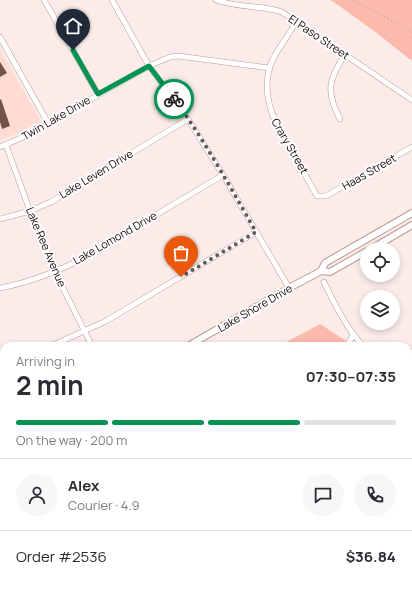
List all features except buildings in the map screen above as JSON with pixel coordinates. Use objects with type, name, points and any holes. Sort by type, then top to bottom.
[{"type":"main road","points":[[360,255],[330,272],[321,271],[325,263],[412,213]]},
{"type":"main road","points":[[383,242],[412,225]]},
{"type":"main road","name":"Lake Shore Drive","points":[[195,342],[321,271]]},
{"type":"street","points":[[44,0],[98,94]]},
{"type":"street","points":[[112,0],[149,66],[188,119],[223,175],[289,288]]},
{"type":"street","name":"El Paso Street","points":[[216,0],[226,3],[270,8],[282,12],[412,100]]},
{"type":"street","name":"Crary Street","points":[[297,21],[272,61],[267,88],[268,102],[272,115],[315,193],[317,196],[326,196]]},
{"type":"street","points":[[0,37],[48,123]]},
{"type":"street","points":[[340,119],[332,104],[330,92],[334,72],[344,54]]},
{"type":"street","name":"Twin Lake Drive","points":[[0,147],[28,135],[98,94],[149,66],[170,57],[178,56],[270,68]]},
{"type":"street","name":"Lake Leven Drive","points":[[0,219],[51,202],[188,119]]},
{"type":"street","name":"Lake Ree Avenue","points":[[6,145],[55,272],[90,342]]},
{"type":"street","name":"Haas Street","points":[[326,196],[412,147]]},
{"type":"street","name":"Lake Lomond Drive","points":[[0,288],[55,272],[78,261],[223,175]]},
{"type":"street","points":[[58,342],[106,321],[256,232]]},
{"type":"street","points":[[324,282],[337,309],[360,342]]},
{"type":"street","points":[[350,342],[354,335]]},
{"type":"path","points":[[352,0],[401,24],[412,33]]},
{"type":"shaded area","points":[[330,0],[412,0],[412,61],[378,34]]},
{"type":"shaded area","points":[[0,50],[41,121],[10,137],[0,140]]},
{"type":"shaded area","points":[[320,324],[348,342],[286,342]]},
{"type":"way so far","points":[[174,99],[223,175],[256,232],[181,277]]},
{"type":"route","points":[[73,50],[98,94],[149,66],[174,99]]}]
